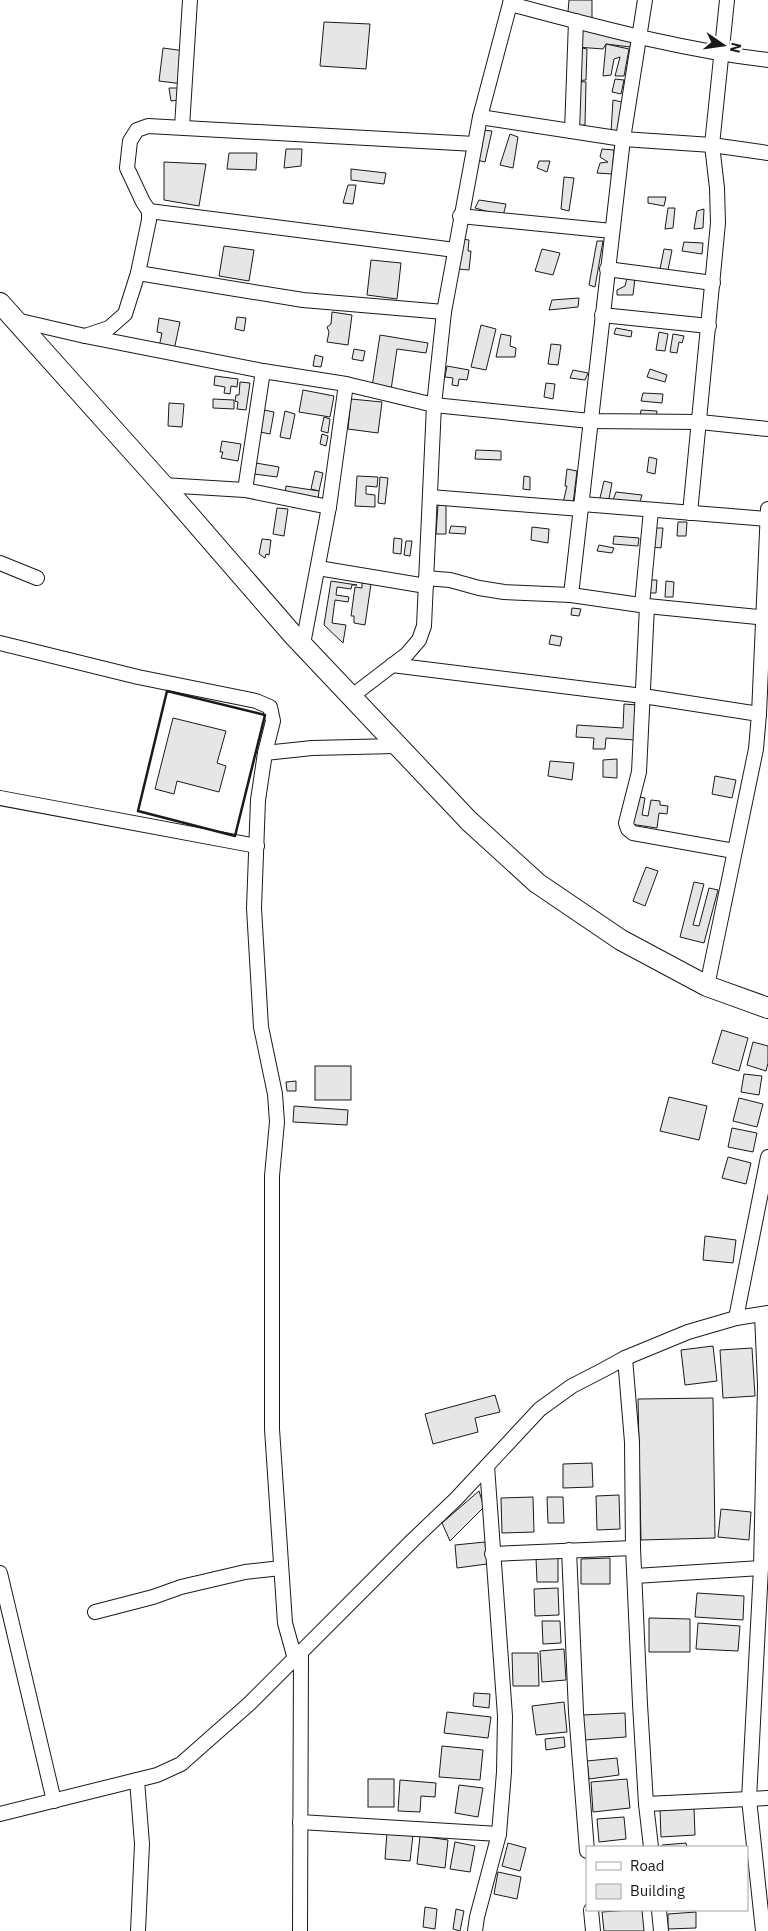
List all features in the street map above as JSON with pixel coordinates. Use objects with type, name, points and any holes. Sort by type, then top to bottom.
[{"type":"main road","points":[[0,303],[303,644],[396,746],[469,821],[537,882],[621,940],[707,986],[768,1008]]},
{"type":"street","points":[[182,128],[190,0]]},
{"type":"street","points":[[571,595],[623,139],[645,0]]},
{"type":"street","points":[[690,513],[718,223],[712,145],[727,0]]},
{"type":"street","points":[[352,696],[407,654],[419,640],[424,626],[434,405],[444,312],[460,216],[480,117],[510,2],[640,37],[721,55],[768,60]]},
{"type":"street","points":[[572,131],[576,21]]},
{"type":"street","points":[[480,117],[623,139],[712,145],[768,153]]},
{"type":"street","points":[[85,336],[109,328],[125,314],[138,273],[149,220],[149,211],[127,168],[130,141],[137,130],[148,126],[475,144]]},
{"type":"street","points":[[149,211],[455,250]]},
{"type":"street","points":[[460,216],[612,231]]},
{"type":"street","points":[[607,268],[713,283]]},
{"type":"street","points":[[138,273],[303,300],[444,312]]},
{"type":"street","points":[[602,316],[709,326]]},
{"type":"street","points":[[15,320],[85,336],[264,371],[346,384],[434,405],[590,421],[700,422],[768,429]]},
{"type":"street","points":[[244,490],[264,371]]},
{"type":"street","points":[[303,644],[329,507],[346,384]]},
{"type":"street","points":[[163,485],[244,490],[329,507]]},
{"type":"street","points":[[430,497],[767,516],[766,618],[759,714],[762,750],[734,851],[707,986]]},
{"type":"street","points":[[652,510],[645,605],[639,772],[626,823],[628,829],[633,833],[734,851]]},
{"type":"street","points":[[0,563],[37,578]]},
{"type":"street","points":[[318,568],[426,582],[450,580],[479,588],[504,592],[571,595],[766,618]]},
{"type":"street","points":[[0,643],[138,677],[256,701],[270,707],[273,721],[258,800],[254,908],[261,1027],[275,1094],[277,1122],[272,1176],[272,1420],[285,1623],[298,1656],[300,1931]]},
{"type":"street","points":[[392,665],[643,696],[759,714]]},
{"type":"street","points":[[266,753],[312,748],[396,746]]},
{"type":"street","points":[[0,798],[257,846]]},
{"type":"street","points":[[736,1318],[768,1157]]},
{"type":"street","points":[[0,1814],[157,1775],[181,1764],[250,1704],[412,1540],[456,1499],[540,1409],[572,1386],[625,1358],[688,1332],[736,1318],[765,1314],[766,1480],[749,1799],[763,1931]]},
{"type":"street","points":[[625,1358],[632,1442],[635,1576],[646,1804],[651,1846]]},
{"type":"street","points":[[475,1931],[499,1834],[504,1772],[505,1716],[486,1466]]},
{"type":"street","points":[[492,1554],[634,1548]]},
{"type":"street","points":[[569,1550],[576,1712],[587,1846]]},
{"type":"street","points":[[95,1612],[153,1597],[181,1587],[245,1572],[282,1568]]},
{"type":"street","points":[[635,1576],[761,1568]]},
{"type":"street","points":[[0,1573],[54,1801]]},
{"type":"street","points":[[137,1780],[142,1844],[138,1931]]},
{"type":"street","points":[[646,1804],[768,1798]]},
{"type":"street","points":[[300,1822],[499,1834]]},
{"type":"street","points":[[591,1911],[593,1931]]},
{"type":"street","points":[[659,1911],[661,1931]]},
{"type":"building","points":[[569,0],[592,0],[592,20],[568,12]]},
{"type":"building","points":[[324,22],[370,24],[366,69],[320,66]]},
{"type":"building","points":[[578,29],[633,35],[630,47],[606,44],[603,49],[577,47]]},
{"type":"building","points":[[606,44],[629,49],[624,76],[615,76],[620,57],[614,59],[611,75],[603,76]]},
{"type":"building","points":[[577,47],[587,49],[586,80],[574,81]]},
{"type":"building","points":[[163,48],[185,51],[183,84],[159,81]]},
{"type":"building","points":[[615,79],[624,80],[621,94],[612,92]]},
{"type":"building","points":[[574,81],[586,82],[585,125],[573,126]]},
{"type":"building","points":[[169,88],[179,88],[180,100],[171,101]]},
{"type":"building","points":[[613,100],[622,102],[618,131],[611,132]]},
{"type":"building","points":[[483,130],[492,131],[485,162],[477,160]]},
{"type":"building","points":[[510,134],[518,137],[513,168],[500,165]]},
{"type":"building","points":[[286,149],[302,149],[301,166],[284,168]]},
{"type":"building","points":[[602,149],[614,150],[612,174],[597,173],[600,163],[608,162],[600,157]]},
{"type":"building","points":[[229,153],[257,153],[256,170],[227,169]]},
{"type":"building","points":[[539,161],[550,161],[547,172],[537,168]]},
{"type":"building","points":[[164,162],[206,164],[199,206],[164,200]]},
{"type":"building","points":[[351,169],[386,173],[384,184],[351,180]]},
{"type":"building","points":[[564,177],[574,178],[569,211],[561,209]]},
{"type":"building","points":[[348,185],[356,185],[353,204],[343,203]]},
{"type":"building","points":[[648,197],[666,197],[664,206],[648,203]]},
{"type":"building","points":[[479,200],[506,204],[503,216],[475,208]]},
{"type":"building","points":[[668,208],[675,208],[673,228],[665,229]]},
{"type":"building","points":[[704,209],[703,228],[694,229],[697,211]]},
{"type":"building","points":[[462,239],[469,240],[468,251],[471,251],[469,270],[458,269]]},
{"type":"building","points":[[597,241],[603,241],[595,287],[589,285]]},
{"type":"building","points":[[684,242],[703,243],[702,254],[682,251]]},
{"type":"building","points":[[224,246],[254,250],[249,281],[219,276]]},
{"type":"building","points":[[542,249],[560,253],[553,275],[535,271]]},
{"type":"building","points":[[664,249],[672,250],[668,270],[660,269]]},
{"type":"building","points":[[371,260],[401,263],[397,299],[367,295]]},
{"type":"building","points":[[627,278],[635,278],[633,295],[617,295],[617,290],[625,286]]},
{"type":"building","points":[[579,298],[578,307],[549,310],[552,300]]},
{"type":"building","points":[[332,312],[352,315],[348,345],[327,342],[329,332],[327,327],[331,324]]},
{"type":"building","points":[[237,317],[246,318],[244,331],[235,329]]},
{"type":"building","points":[[159,318],[180,322],[174,350],[159,347],[162,333],[157,332]]},
{"type":"building","points":[[481,325],[496,329],[486,370],[471,367]]},
{"type":"building","points":[[616,328],[632,331],[631,337],[614,334]]},
{"type":"building","points":[[659,332],[668,334],[665,351],[656,350]]},
{"type":"building","points":[[501,334],[511,336],[510,346],[516,348],[515,357],[496,357]]},
{"type":"building","points":[[673,334],[684,336],[682,343],[679,342],[677,353],[670,352]]},
{"type":"building","points":[[380,335],[428,343],[426,353],[397,349],[391,390],[372,387]]},
{"type":"building","points":[[551,344],[561,345],[558,365],[548,364]]},
{"type":"building","points":[[354,349],[365,351],[363,361],[352,359]]},
{"type":"building","points":[[315,355],[323,357],[321,367],[313,366]]},
{"type":"building","points":[[447,366],[469,370],[467,380],[459,379],[458,386],[452,385],[453,378],[445,377]]},
{"type":"building","points":[[650,369],[667,375],[665,382],[647,377]]},
{"type":"building","points":[[573,370],[588,373],[585,380],[570,378]]},
{"type":"building","points":[[215,376],[238,379],[237,387],[231,386],[230,394],[224,393],[225,387],[214,385]]},
{"type":"building","points":[[240,382],[250,383],[246,410],[237,409],[238,402],[235,401],[236,395],[239,395]]},
{"type":"building","points":[[546,383],[555,384],[553,399],[544,397]]},
{"type":"building","points":[[303,390],[334,396],[330,417],[299,412]]},
{"type":"building","points":[[643,393],[663,394],[662,403],[641,401]]},
{"type":"building","points":[[213,399],[234,400],[234,409],[213,408]]},
{"type":"building","points":[[351,399],[382,402],[378,433],[348,429]]},
{"type":"building","points":[[169,403],[184,404],[182,427],[168,426]]},
{"type":"building","points":[[264,410],[274,412],[270,434],[260,432]]},
{"type":"building","points":[[641,410],[657,411],[656,418],[640,417]]},
{"type":"building","points":[[285,411],[295,414],[290,439],[280,437]]},
{"type":"building","points":[[324,417],[330,419],[328,433],[321,431]]},
{"type":"building","points":[[322,434],[328,436],[326,446],[320,444]]},
{"type":"building","points":[[222,441],[241,444],[238,461],[221,458],[223,452],[220,452]]},
{"type":"building","points":[[476,450],[501,451],[501,460],[475,459]]},
{"type":"building","points":[[649,457],[657,459],[655,474],[647,472]]},
{"type":"building","points":[[256,463],[279,467],[277,477],[254,474]]},
{"type":"building","points":[[567,469],[577,471],[573,504],[563,503],[567,486],[565,486]]},
{"type":"building","points":[[315,471],[323,473],[319,491],[311,489]]},
{"type":"building","points":[[357,476],[378,477],[377,487],[366,486],[366,494],[375,495],[375,507],[355,506]]},
{"type":"building","points":[[524,476],[530,477],[530,490],[523,489]]},
{"type":"building","points":[[380,477],[388,478],[385,504],[378,503]]},
{"type":"building","points":[[604,481],[612,483],[608,504],[599,502]]},
{"type":"building","points":[[286,486],[319,491],[318,500],[285,495]]},
{"type":"building","points":[[616,492],[642,495],[639,505],[613,500]]},
{"type":"building","points":[[438,505],[446,505],[446,534],[436,534]]},
{"type":"building","points":[[277,508],[288,509],[284,536],[273,534]]},
{"type":"building","points":[[678,522],[687,522],[686,536],[677,536]]},
{"type":"building","points":[[451,526],[466,527],[465,534],[449,533]]},
{"type":"building","points":[[532,527],[549,529],[548,543],[531,540]]},
{"type":"building","points":[[654,528],[663,528],[661,548],[652,547]]},
{"type":"building","points":[[614,536],[639,538],[638,546],[613,544]]},
{"type":"building","points":[[394,538],[402,539],[401,554],[393,553]]},
{"type":"building","points":[[262,539],[271,540],[269,555],[266,554],[265,558],[259,554]]},
{"type":"building","points":[[406,541],[412,541],[410,556],[404,555]]},
{"type":"building","points":[[599,545],[614,548],[612,553],[597,551]]},
{"type":"building","points":[[650,580],[657,580],[656,593],[649,593]]},
{"type":"building","points":[[331,581],[357,585],[352,585],[351,589],[337,587],[336,595],[349,597],[348,602],[335,600],[332,623],[346,625],[343,643],[324,625]]},
{"type":"building","points":[[666,581],[674,582],[673,597],[665,597]]},
{"type":"building","points":[[362,583],[371,584],[365,625],[354,623],[354,616],[351,616],[355,587],[362,588]]},
{"type":"building","points":[[572,608],[581,609],[579,616],[571,615]]},
{"type":"building","points":[[551,635],[562,637],[560,646],[549,644]]},
{"type":"building","points":[[624,704],[637,705],[635,740],[606,738],[605,749],[593,749],[594,738],[576,737],[577,725],[623,728]]},
{"type":"building","points":[[173,718],[226,731],[217,763],[226,766],[219,792],[177,781],[174,794],[155,789]]},
{"type":"building","points":[[617,759],[617,778],[603,777],[603,760]]},
{"type":"building","points":[[550,761],[574,763],[572,780],[548,776]]},
{"type":"building","points":[[715,776],[736,780],[732,798],[712,794]]},
{"type":"building","points":[[634,796],[645,798],[642,815],[648,816],[651,800],[660,801],[660,805],[668,806],[667,814],[659,813],[657,828],[630,824]]},
{"type":"building","points":[[646,867],[658,871],[645,906],[633,901]]},
{"type":"building","points":[[694,882],[704,884],[693,925],[699,926],[709,888],[718,890],[704,943],[680,937]]},
{"type":"building","points":[[722,1030],[748,1038],[739,1071],[712,1063]]},
{"type":"building","points":[[753,1042],[768,1046],[766,1071],[747,1065]]},
{"type":"building","points":[[315,1066],[351,1066],[351,1100],[315,1100]]},
{"type":"building","points":[[744,1074],[762,1076],[759,1095],[741,1092]]},
{"type":"building","points":[[296,1081],[296,1091],[287,1091],[286,1082]]},
{"type":"building","points":[[669,1097],[707,1106],[699,1140],[660,1131]]},
{"type":"building","points":[[739,1098],[763,1104],[757,1127],[733,1121]]},
{"type":"building","points":[[294,1106],[348,1110],[347,1125],[293,1122]]},
{"type":"building","points":[[732,1128],[757,1133],[753,1152],[728,1147]]},
{"type":"building","points":[[728,1157],[751,1163],[746,1184],[722,1178]]},
{"type":"building","points":[[705,1236],[736,1240],[733,1263],[703,1260]]},
{"type":"building","points":[[713,1346],[717,1381],[685,1385],[681,1350]]},
{"type":"building","points":[[752,1348],[755,1396],[723,1398],[720,1350]]},
{"type":"building","points":[[495,1395],[500,1412],[475,1418],[478,1432],[433,1444],[425,1414]]},
{"type":"building","points":[[713,1398],[715,1538],[641,1540],[638,1399]]},
{"type":"building","points":[[592,1463],[593,1487],[563,1488],[563,1464]]},
{"type":"building","points":[[479,1491],[484,1507],[450,1541],[442,1523]]},
{"type":"building","points":[[619,1495],[620,1529],[597,1530],[596,1496]]},
{"type":"building","points":[[533,1497],[534,1532],[502,1533],[501,1498]]},
{"type":"building","points":[[547,1497],[563,1497],[564,1523],[548,1523]]},
{"type":"building","points":[[721,1509],[751,1512],[749,1540],[718,1537]]},
{"type":"building","points":[[485,1542],[487,1564],[457,1568],[455,1545]]},
{"type":"building","points":[[536,1558],[558,1558],[558,1582],[537,1582]]},
{"type":"building","points":[[610,1558],[610,1584],[581,1584],[581,1559]]},
{"type":"building","points":[[558,1588],[559,1615],[535,1616],[534,1589]]},
{"type":"building","points":[[697,1593],[744,1596],[743,1620],[695,1617]]},
{"type":"building","points":[[649,1618],[690,1619],[690,1652],[649,1652]]},
{"type":"building","points":[[542,1621],[560,1621],[561,1643],[543,1644]]},
{"type":"building","points":[[698,1623],[740,1626],[738,1651],[696,1649]]},
{"type":"building","points":[[564,1649],[566,1680],[542,1682],[540,1651]]},
{"type":"building","points":[[512,1653],[538,1653],[539,1686],[513,1686]]},
{"type":"building","points":[[474,1693],[490,1694],[489,1708],[473,1706]]},
{"type":"building","points":[[564,1702],[567,1732],[536,1735],[532,1706]]},
{"type":"building","points":[[447,1712],[491,1717],[488,1738],[444,1733]]},
{"type":"building","points":[[625,1713],[626,1737],[584,1740],[583,1715]]},
{"type":"building","points":[[564,1737],[565,1747],[546,1750],[545,1739]]},
{"type":"building","points":[[442,1746],[483,1750],[480,1780],[439,1777]]},
{"type":"building","points":[[617,1758],[619,1775],[589,1779],[587,1761]]},
{"type":"building","points":[[368,1779],[394,1779],[394,1807],[368,1807]]},
{"type":"building","points":[[627,1779],[630,1808],[593,1812],[591,1782]]},
{"type":"building","points":[[400,1780],[436,1783],[435,1797],[421,1796],[420,1812],[398,1811]]},
{"type":"building","points":[[459,1785],[483,1788],[478,1817],[455,1813]]},
{"type":"building","points":[[694,1808],[695,1835],[661,1837],[660,1810]]},
{"type":"building","points":[[624,1817],[626,1839],[599,1842],[597,1819]]},
{"type":"building","points":[[387,1832],[413,1835],[410,1861],[385,1859]]},
{"type":"building","points":[[420,1836],[448,1840],[445,1868],[417,1864]]},
{"type":"building","points":[[455,1842],[475,1846],[470,1872],[450,1869]]},
{"type":"building","points":[[508,1843],[526,1848],[520,1871],[502,1866]]},
{"type":"building","points":[[686,1843],[687,1846],[662,1846]]},
{"type":"building","points":[[498,1872],[521,1877],[517,1899],[494,1894]]},
{"type":"building","points":[[425,1907],[437,1909],[435,1929],[423,1927]]},
{"type":"building","points":[[456,1909],[464,1911],[460,1931],[453,1929]]},
{"type":"building","points":[[642,1911],[644,1931],[604,1931],[602,1912]]},
{"type":"building","points":[[696,1912],[696,1928],[668,1929],[668,1914]]},
{"type":"wall","points":[[167,691],[265,715],[235,836],[138,811],[167,691]]}]
